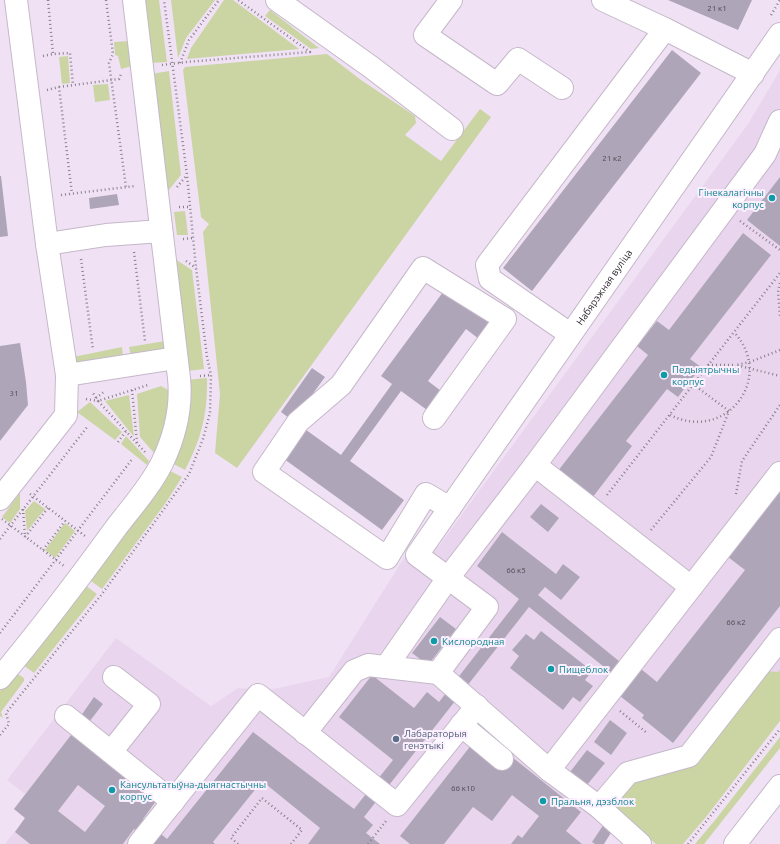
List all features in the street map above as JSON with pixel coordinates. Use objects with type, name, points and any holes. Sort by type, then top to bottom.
[{"type":"street","points":[[0,499],[66,415],[67,375],[47,244],[16,0]]},
{"type":"street","points":[[0,678],[80,577],[154,476],[167,451],[178,416],[180,391],[134,0]]},
{"type":"street","points":[[277,0],[371,67],[452,129]]},
{"type":"street","points":[[451,0],[425,35],[497,84],[518,59],[562,88]]},
{"type":"street","points":[[602,0],[665,29],[753,74]]},
{"type":"street","points":[[570,334],[490,279],[487,265],[665,29]]},
{"type":"street","name":"Набярэжная вуліца","points":[[448,578],[417,555],[780,34]]},
{"type":"street","points":[[386,667],[448,578],[535,465],[765,154],[780,121]]},
{"type":"street","points":[[47,244],[106,235],[161,231]]},
{"type":"street","points":[[434,418],[505,319],[424,268],[341,385],[298,422],[264,472],[386,558],[426,494],[450,508]]},
{"type":"street","points":[[67,375],[128,364],[176,358]]},
{"type":"street","points":[[535,465],[691,587]]},
{"type":"street","points":[[549,770],[780,473]]},
{"type":"street","points":[[438,673],[487,607],[448,578]]},
{"type":"street","points":[[599,808],[628,773],[689,756],[780,639]]},
{"type":"street","points":[[305,733],[354,672],[368,665],[438,673],[549,770],[599,808],[640,844]]},
{"type":"street","points":[[111,752],[149,704],[114,677]]},
{"type":"street","points":[[139,844],[258,695],[397,805],[477,706]]},
{"type":"street","points":[[66,716],[173,802]]},
{"type":"street","points":[[461,725],[502,759]]},
{"type":"street","points":[[735,844],[780,786]]},
{"type":"path","points":[[48,0],[53,54],[70,53],[73,85]]},
{"type":"path","points":[[106,0],[113,54],[109,63],[126,187]]},
{"type":"path","points":[[0,735],[9,724],[6,713],[102,594],[189,474],[204,439],[210,413],[212,385],[198,283],[187,175],[164,0]]},
{"type":"path","points":[[180,62],[189,40],[219,0]]},
{"type":"path","points":[[28,93],[59,87],[119,79],[123,71],[180,62],[310,52],[238,0]]},
{"type":"path","points":[[59,87],[72,194]]},
{"type":"path","points":[[55,196],[138,185]]},
{"type":"path","points":[[735,217],[780,250]]},
{"type":"path","points":[[134,246],[145,341]]},
{"type":"path","points":[[80,253],[93,350]]},
{"type":"path","points":[[604,499],[694,385],[780,272]]},
{"type":"path","points":[[780,283],[778,292],[780,316]]},
{"type":"path","points":[[670,415],[684,420],[700,422],[716,419],[735,406],[744,393],[749,378],[750,362],[746,348],[734,332]]},
{"type":"path","points":[[708,365],[736,365],[750,362],[780,350]]},
{"type":"path","points":[[128,364],[137,443]]},
{"type":"path","points":[[736,365],[750,370],[780,376]]},
{"type":"path","points":[[690,382],[729,411]]},
{"type":"path","points":[[153,384],[98,402],[150,459],[189,474]]},
{"type":"path","points":[[736,496],[742,461],[780,405]]},
{"type":"path","points":[[647,534],[711,457],[729,411]]},
{"type":"path","points":[[0,539],[88,426]]},
{"type":"path","points":[[118,442],[126,431]]},
{"type":"path","points":[[0,633],[133,458]]},
{"type":"path","points":[[27,492],[88,538]]},
{"type":"path","points":[[23,502],[25,537]]},
{"type":"path","points":[[25,537],[48,508]]},
{"type":"path","points":[[0,518],[66,568]]},
{"type":"path","points":[[43,550],[65,521]]},
{"type":"path","points":[[688,844],[780,729]]},
{"type":"path","points":[[238,844],[231,838],[262,798],[302,830],[291,844]]},
{"type":"path","points":[[368,844],[387,820]]},
{"type":"shaded area","points":[[780,70],[780,721],[612,831],[604,844],[5,844],[25,818],[14,809],[25,794],[7,780],[116,638],[211,706],[238,688],[268,690],[329,677],[419,534],[438,547],[748,124]]},
{"type":"green space","points":[[140,0],[159,0],[167,62],[149,63]]},
{"type":"green space","points":[[171,0],[215,0],[186,38],[178,58]]},
{"type":"green space","points":[[224,0],[233,0],[299,49],[187,59],[191,48]]},
{"type":"green space","points":[[270,10],[319,48],[311,49],[265,16]]},
{"type":"green space","points":[[129,41],[132,66],[121,69],[118,56],[115,55],[114,42]]},
{"type":"green space","points":[[327,54],[361,80],[415,116],[416,123],[405,135],[441,161],[480,109],[491,117],[237,468],[215,453],[220,394],[203,232],[209,224],[201,217],[183,70],[185,67]]},
{"type":"green space","points":[[68,56],[70,83],[62,84],[59,57]]},
{"type":"green space","points":[[169,71],[181,175],[163,197],[151,74]]},
{"type":"green space","points":[[108,84],[110,100],[95,102],[93,85]]},
{"type":"green space","points":[[185,211],[188,235],[177,235],[174,212]]},
{"type":"green space","points":[[172,257],[192,270],[204,369],[187,371]]},
{"type":"green space","points":[[165,341],[165,348],[159,351],[131,356],[129,347]]},
{"type":"green space","points":[[122,347],[123,357],[75,364],[73,357]]},
{"type":"green space","points":[[207,378],[205,415],[191,459],[185,470],[170,462],[186,380]]},
{"type":"green space","points":[[161,386],[168,390],[172,395],[163,434],[154,453],[140,437],[137,394]]},
{"type":"green space","points":[[129,395],[134,437],[105,401]]},
{"type":"green space","points":[[90,402],[122,432],[115,440],[77,412]]},
{"type":"green space","points":[[126,436],[149,461],[147,465],[121,444]]},
{"type":"green space","points":[[166,469],[182,477],[167,501],[102,589],[88,579]]},
{"type":"green space","points":[[20,493],[20,509],[10,523],[2,517]]},
{"type":"green space","points":[[34,501],[45,509],[27,531],[25,511]]},
{"type":"green space","points":[[65,523],[75,531],[55,558],[45,550]]},
{"type":"green space","points":[[85,585],[97,594],[34,673],[23,665]]},
{"type":"green space","points":[[780,670],[780,721],[706,817],[683,844],[656,844],[620,814],[615,808],[615,800],[627,782],[686,762],[765,671],[778,672]]},
{"type":"green space","points":[[15,672],[24,678],[24,681],[1,712],[3,718],[0,716],[0,691]]},
{"type":"green space","points":[[780,737],[780,748],[704,844],[695,844],[716,819]]},
{"type":"building","points":[[668,0],[752,0],[738,30]]},
{"type":"building","points":[[672,50],[701,73],[532,291],[503,268]]},
{"type":"building","points":[[0,176],[8,236],[0,237]]},
{"type":"building","name":"Гінекалагічны корпус","points":[[780,177],[780,246],[747,220]]},
{"type":"building","points":[[117,194],[119,205],[90,209],[89,198]]},
{"type":"building","name":"Педыятрычны корпус","points":[[743,233],[771,255],[690,359],[701,367],[678,397],[667,389],[626,441],[632,446],[589,502],[554,476],[648,355],[637,346],[657,321],[669,330]]},
{"type":"building","points":[[446,288],[492,321],[479,339],[466,329],[428,381],[441,391],[427,410],[401,391],[350,461],[404,500],[382,530],[280,456],[302,427],[341,455],[392,384],[381,376]]},
{"type":"building","points":[[20,343],[28,405],[0,441],[0,346]]},
{"type":"building","points":[[312,368],[325,377],[293,421],[281,412]]},
{"type":"building","points":[[780,490],[780,606],[673,743],[642,718],[644,715],[620,696],[628,686],[529,607],[364,817],[373,825],[366,833],[380,844],[308,844],[320,828],[262,781],[213,842],[215,844],[154,844],[134,829],[123,844],[30,844],[15,832],[25,818],[14,809],[71,735],[156,801],[143,819],[167,839],[253,732],[354,809],[393,760],[339,717],[372,675],[414,708],[427,692],[439,702],[519,599],[477,566],[502,532],[556,574],[563,564],[580,577],[561,600],[545,587],[538,595],[636,675],[641,669],[657,682],[745,570],[728,557]],"holes":[[[78,785],[105,806],[85,832],[58,811]]]},
{"type":"building","points":[[541,504],[559,518],[548,532],[530,517]]},
{"type":"building","name":"Кислородная","points":[[440,617],[456,629],[428,665],[412,653]]},
{"type":"building","name":"Пищеблок","points":[[541,631],[592,671],[585,680],[593,686],[580,702],[573,697],[563,710],[510,668],[519,656],[512,650],[526,634],[534,640]]},
{"type":"building","points":[[94,697],[103,704],[86,726],[78,720]]},
{"type":"building","points":[[610,720],[627,733],[611,755],[594,742]]},
{"type":"building","points":[[472,744],[512,757],[581,812],[566,831],[582,844],[511,844],[518,835],[522,838],[539,816],[512,795],[492,821],[473,807],[444,844],[410,844],[400,836]]},
{"type":"building","points":[[587,750],[605,763],[587,785],[570,772]]},
{"type":"building","points":[[604,824],[612,831],[604,844],[595,844],[592,842]]},
{"type":"place","name":"Гінекалагічны корпус","points":[[772,198]]},
{"type":"place","name":"Педыятрычны корпус","points":[[664,375]]},
{"type":"place","name":"Кислородная","points":[[434,641]]},
{"type":"place","name":"Пищеблок","points":[[551,669]]},
{"type":"place","name":"Лабараторыя генэтыкі","points":[[396,739]]},
{"type":"place","name":"Кансультатыўна-дыягнастычны корпус","points":[[112,790]]},
{"type":"place","name":"Пральня, дэзблок","points":[[543,801]]}]
